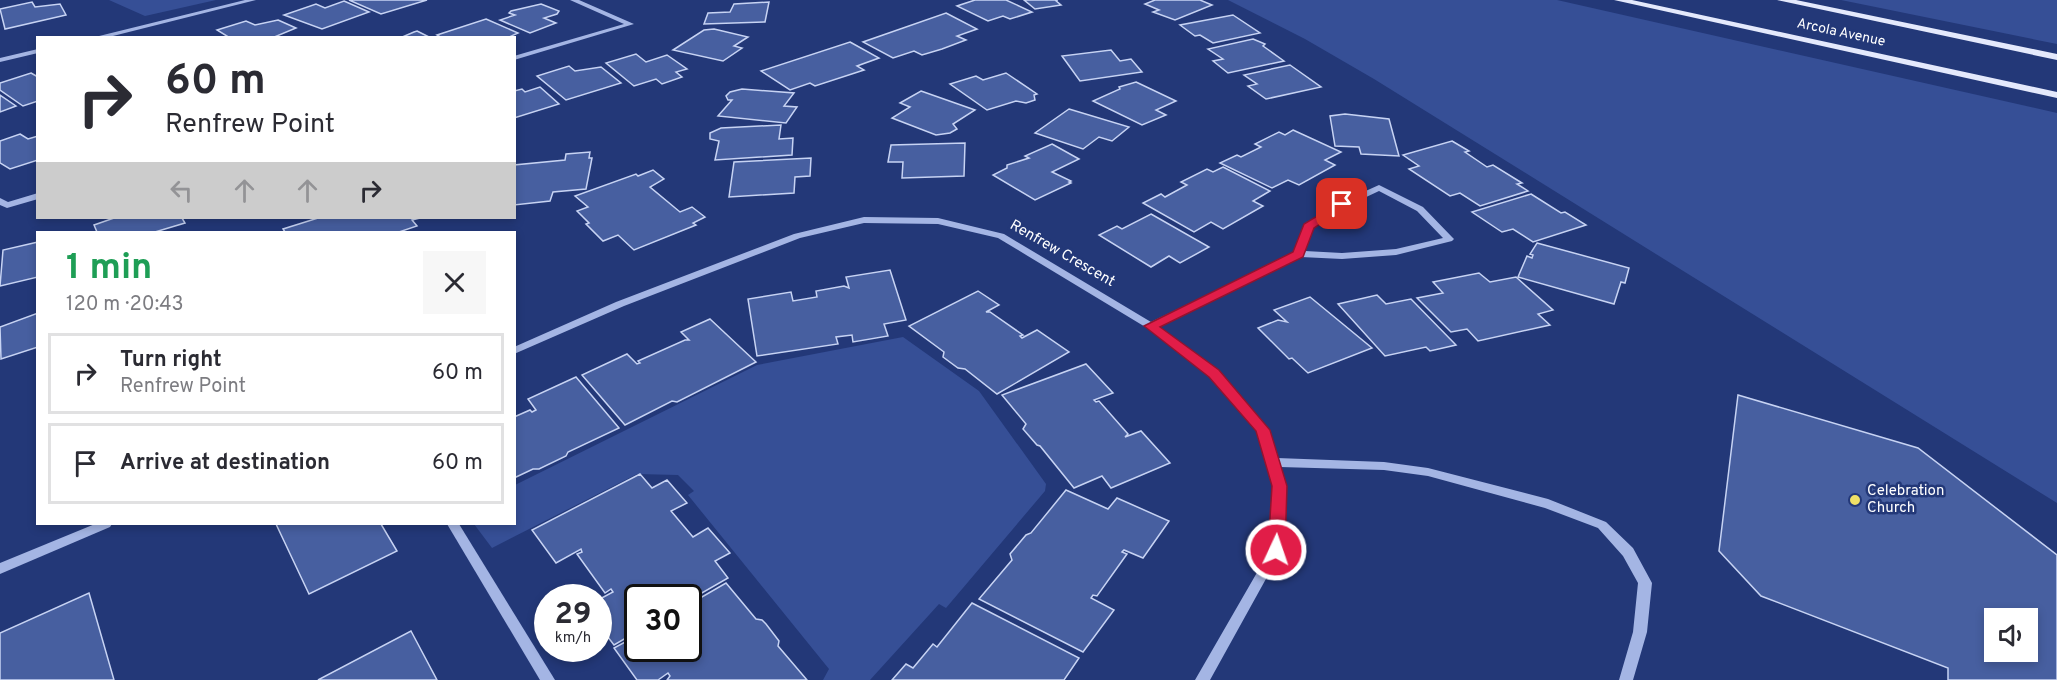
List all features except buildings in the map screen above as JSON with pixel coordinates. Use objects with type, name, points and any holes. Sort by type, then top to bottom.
[{"type":"main road","name":"Arcola Avenue","points":[[1619,0],[2057,95]]},
{"type":"main road","name":"Arcola Avenue","points":[[1782,0],[2057,57]]},
{"type":"street","points":[[102,36],[252,0]]},
{"type":"street","points":[[516,57],[631,24],[573,0]]},
{"type":"street","points":[[0,60],[36,51]]},
{"type":"street","points":[[1151,326],[1299,254],[1342,256],[1396,252],[1449,239],[1420,209],[1379,188],[1342,204],[1308,226],[1299,254]]},
{"type":"street","points":[[0,201],[7,205],[36,197]]},
{"type":"street","name":"Renfrew Crescent","points":[[516,350],[620,304],[797,236],[864,220],[938,221],[1001,236],[1151,326],[1214,374],[1263,430],[1280,486],[1276,550],[1202,680]]},
{"type":"street","points":[[1272,462],[1384,466],[1428,472],[1548,504],[1602,525],[1628,552],[1645,583],[1640,632],[1626,680]]},
{"type":"street","points":[[0,569],[104,525]]},
{"type":"street","points":[[454,525],[548,680]]},
{"type":"shaded area","points":[[109,0],[216,0],[145,16]]},
{"type":"shaded area","points":[[1228,0],[1557,0],[2057,113],[2057,503],[1374,79],[1305,39]]},
{"type":"shaded area","points":[[1841,0],[2057,0],[2057,44]]},
{"type":"shaded area","points":[[903,337],[979,391],[1046,484],[1045,491],[946,608],[939,604],[870,680],[823,680],[829,669],[688,495],[694,491],[678,475],[637,474],[492,548],[475,525],[516,525],[516,485],[757,365]]},
{"type":"place","name":"Celebration Church","points":[[1855,500]]},
{"type":"route","points":[[1276,550],[1280,486],[1263,430],[1214,374],[1151,326],[1299,254],[1308,226],[1342,204]]}]
